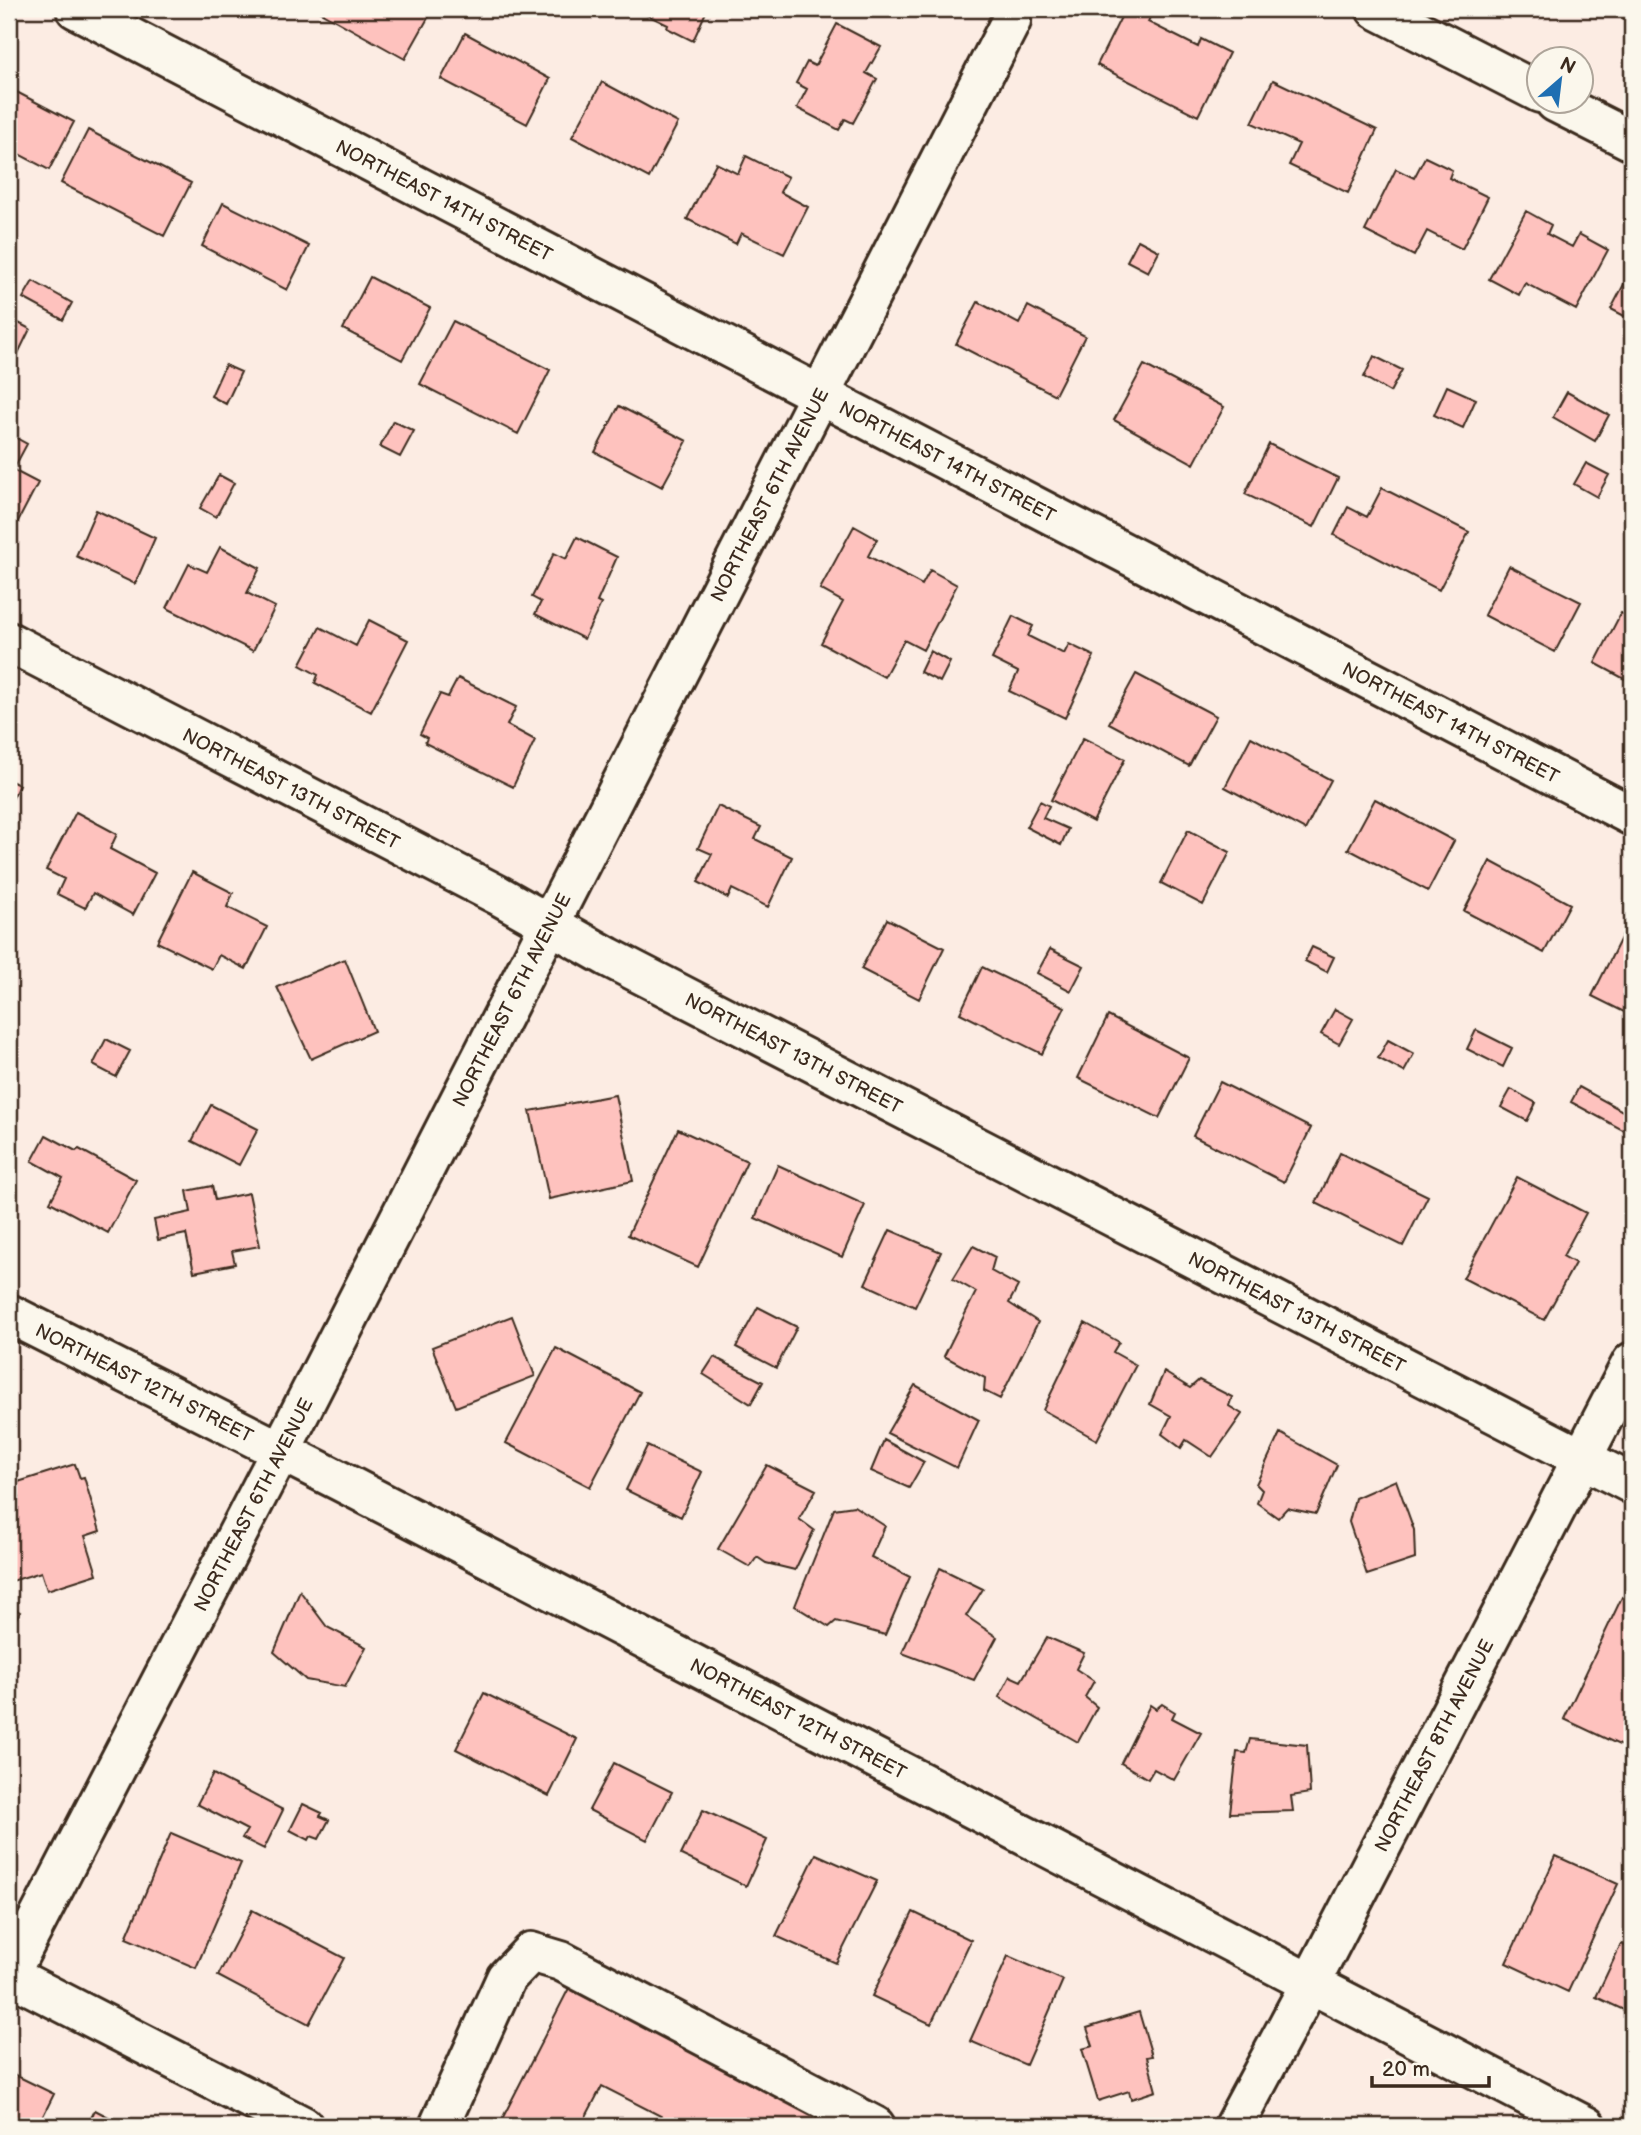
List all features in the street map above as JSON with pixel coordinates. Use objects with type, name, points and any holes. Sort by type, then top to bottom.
[{"type":"street","name":"NORTHEAST 14TH STREET","points":[[76,9],[1632,816]]},
{"type":"street","points":[[1376,9],[1526,86]]},
{"type":"street","name":"NORTHEAST 6TH AVENUE","points":[[9,1975],[280,1452],[1016,13]]},
{"type":"street","points":[[1585,116],[1631,138]]},
{"type":"street","name":"NORTHEAST 13TH STREET","points":[[9,642],[473,883],[608,957],[1632,1484]]},
{"type":"street","name":"NORTHEAST 12TH STREET","points":[[9,1314],[364,1494],[1586,2126]]},
{"type":"street","name":"NORTHEAST 8TH AVENUE","points":[[1234,2126],[1632,1362]]},
{"type":"street","points":[[439,2126],[506,1978],[531,1952],[561,1961],[874,2126]]},
{"type":"street","points":[[9,1975],[303,2126]]},
{"type":"building","points":[[315,9],[433,9],[405,59]]},
{"type":"building","points":[[700,9],[706,12],[693,41],[667,28],[668,25],[639,11]]},
{"type":"building","points":[[1125,9],[1145,9],[1152,12],[1148,22],[1198,47],[1201,39],[1229,53],[1198,116],[1097,65]]},
{"type":"building","points":[[837,24],[881,47],[866,73],[877,79],[853,123],[845,119],[839,130],[797,108],[807,89],[796,83],[807,62],[815,66]]},
{"type":"building","points":[[465,33],[550,79],[527,124],[441,79]]},
{"type":"building","points":[[1273,80],[1377,130],[1348,193],[1289,165],[1299,144],[1252,123]]},
{"type":"building","points":[[602,82],[678,123],[649,178],[572,137]]},
{"type":"building","points":[[9,88],[74,122],[49,170],[9,149]]},
{"type":"building","points":[[88,130],[191,183],[164,236],[61,183]]},
{"type":"building","points":[[746,156],[788,177],[780,192],[808,207],[784,254],[741,233],[736,244],[687,219],[716,163],[738,174]]},
{"type":"building","points":[[1425,157],[1452,170],[1449,178],[1488,197],[1462,249],[1427,231],[1414,256],[1365,231],[1396,169],[1414,178]]},
{"type":"building","points":[[223,203],[309,246],[287,290],[202,246]]},
{"type":"building","points":[[1526,211],[1551,225],[1547,234],[1572,247],[1579,234],[1608,250],[1576,310],[1525,283],[1519,295],[1489,279]]},
{"type":"building","points":[[1138,240],[1159,251],[1148,272],[1127,261]]},
{"type":"building","points":[[1632,269],[1632,320],[1611,309]]},
{"type":"building","points":[[370,277],[430,308],[402,360],[343,329]]},
{"type":"building","points":[[33,281],[72,303],[63,320],[23,298]]},
{"type":"building","points":[[978,302],[1019,324],[1028,306],[1085,336],[1055,395],[956,344]]},
{"type":"building","points":[[9,318],[30,329],[9,372]]},
{"type":"building","points":[[453,321],[550,370],[518,434],[420,384]]},
{"type":"building","points":[[1374,356],[1402,370],[1390,392],[1364,377]]},
{"type":"building","points":[[225,365],[241,372],[226,404],[211,396]]},
{"type":"building","points":[[1144,365],[1224,407],[1194,464],[1114,420]]},
{"type":"building","points":[[1447,386],[1476,399],[1463,428],[1434,415]]},
{"type":"building","points":[[1567,392],[1609,415],[1595,441],[1553,417]]},
{"type":"building","points":[[619,406],[687,441],[662,487],[595,452]]},
{"type":"building","points":[[393,421],[414,431],[400,457],[380,447]]},
{"type":"building","points":[[9,434],[27,444],[13,470],[38,483],[15,527],[9,523]]},
{"type":"building","points":[[1269,444],[1338,478],[1314,527],[1245,494]]},
{"type":"building","points":[[1586,463],[1609,475],[1597,497],[1574,484]]},
{"type":"building","points":[[219,475],[234,483],[216,517],[200,508]]},
{"type":"building","points":[[1382,488],[1469,532],[1439,590],[1334,535],[1348,507],[1367,517]]},
{"type":"building","points":[[96,510],[155,538],[135,584],[76,556]]},
{"type":"building","points":[[854,526],[877,539],[868,556],[922,585],[930,570],[957,585],[923,650],[904,640],[884,677],[821,643],[843,602],[820,589]]},
{"type":"building","points":[[577,537],[617,557],[597,602],[601,604],[584,639],[535,614],[541,602],[532,597],[554,553],[566,559]]},
{"type":"building","points":[[220,547],[260,568],[247,593],[275,607],[253,651],[167,608],[189,564],[207,572]]},
{"type":"building","points":[[1509,566],[1581,602],[1555,652],[1484,615]]},
{"type":"building","points":[[1621,613],[1632,618],[1632,683],[1595,663]]},
{"type":"building","points":[[1013,616],[1033,626],[1028,636],[1064,654],[1069,644],[1094,656],[1065,718],[1009,691],[1018,672],[992,659]]},
{"type":"building","points":[[369,620],[408,640],[371,712],[315,683],[318,675],[300,665],[320,627],[356,646]]},
{"type":"building","points":[[930,651],[950,662],[940,682],[920,672]]},
{"type":"building","points":[[1136,674],[1216,716],[1189,766],[1109,723]]},
{"type":"building","points":[[458,678],[516,707],[507,725],[535,740],[513,787],[425,743],[427,738],[420,734],[440,694],[448,697]]},
{"type":"building","points":[[1251,737],[1331,780],[1305,830],[1225,787]]},
{"type":"building","points":[[1083,738],[1125,759],[1093,822],[1051,800]]},
{"type":"building","points":[[9,780],[19,785],[9,806]]},
{"type":"building","points":[[1375,799],[1454,841],[1428,891],[1348,849]]},
{"type":"building","points":[[1040,801],[1049,806],[1043,818],[1068,829],[1061,845],[1026,827]]},
{"type":"building","points":[[718,806],[761,827],[755,839],[792,857],[768,907],[732,889],[728,898],[698,882],[712,854],[698,848]]},
{"type":"building","points":[[76,812],[117,834],[110,849],[155,873],[133,915],[93,893],[85,908],[57,894],[64,879],[46,870]]},
{"type":"building","points":[[1188,830],[1230,852],[1203,905],[1161,883]]},
{"type":"building","points":[[1490,861],[1570,904],[1544,953],[1464,911]]},
{"type":"building","points":[[192,872],[233,893],[227,907],[267,927],[246,969],[219,955],[212,969],[157,942]]},
{"type":"building","points":[[887,919],[944,948],[919,999],[861,969]]},
{"type":"building","points":[[1625,930],[1632,934],[1632,1016],[1592,996]]},
{"type":"building","points":[[1312,947],[1334,957],[1327,972],[1305,961]]},
{"type":"building","points":[[1050,949],[1084,966],[1071,991],[1037,973]]},
{"type":"building","points":[[345,959],[374,1031],[311,1059],[277,987]]},
{"type":"building","points":[[982,967],[1065,1007],[1042,1054],[960,1013]]},
{"type":"building","points":[[1335,1009],[1353,1019],[1339,1044],[1321,1034]]},
{"type":"building","points":[[1108,1016],[1189,1058],[1159,1118],[1078,1078]]},
{"type":"building","points":[[1476,1030],[1512,1048],[1503,1067],[1467,1049]]},
{"type":"building","points":[[106,1039],[130,1051],[116,1077],[93,1065]]},
{"type":"building","points":[[1388,1040],[1414,1054],[1404,1072],[1378,1058]]},
{"type":"building","points":[[1220,1082],[1311,1128],[1284,1182],[1193,1136]]},
{"type":"building","points":[[1579,1087],[1632,1116],[1630,1134],[1571,1102]]},
{"type":"building","points":[[1511,1089],[1536,1103],[1527,1121],[1501,1107]]},
{"type":"building","points":[[615,1095],[633,1181],[549,1199],[530,1111]]},
{"type":"building","points":[[211,1105],[258,1129],[239,1165],[192,1141]]},
{"type":"building","points":[[678,1129],[747,1161],[698,1267],[628,1235]]},
{"type":"building","points":[[46,1135],[76,1151],[79,1149],[136,1180],[108,1233],[50,1202],[63,1178],[32,1161]]},
{"type":"building","points":[[1340,1153],[1428,1196],[1403,1246],[1316,1203]]},
{"type":"building","points":[[778,1165],[865,1205],[842,1257],[755,1218]]},
{"type":"building","points":[[1517,1177],[1586,1213],[1563,1256],[1575,1263],[1544,1320],[1463,1278]]},
{"type":"building","points":[[212,1186],[215,1200],[249,1193],[260,1246],[232,1251],[235,1264],[194,1272],[186,1234],[158,1240],[154,1220],[191,1212],[187,1191]]},
{"type":"building","points":[[890,1230],[941,1252],[915,1307],[865,1284]]},
{"type":"building","points":[[973,1246],[995,1257],[991,1271],[1018,1286],[1009,1303],[1038,1322],[1000,1399],[984,1391],[985,1378],[944,1356],[976,1292],[953,1279]]},
{"type":"building","points":[[758,1307],[797,1327],[776,1368],[736,1347]]},
{"type":"building","points":[[512,1316],[535,1376],[456,1407],[432,1347]]},
{"type":"building","points":[[1085,1323],[1119,1342],[1113,1352],[1136,1365],[1097,1440],[1043,1410]]},
{"type":"building","points":[[556,1348],[640,1392],[590,1487],[506,1443]]},
{"type":"building","points":[[714,1357],[763,1382],[751,1404],[703,1374]]},
{"type":"building","points":[[1164,1372],[1190,1388],[1199,1380],[1232,1397],[1229,1406],[1242,1414],[1212,1457],[1186,1440],[1181,1448],[1162,1434],[1171,1416],[1150,1404]]},
{"type":"building","points":[[915,1385],[979,1420],[957,1468],[887,1433]]},
{"type":"building","points":[[1280,1433],[1337,1465],[1316,1514],[1287,1508],[1278,1518],[1257,1503],[1262,1490],[1256,1484]]},
{"type":"building","points":[[884,1440],[924,1462],[909,1488],[871,1471]]},
{"type":"building","points":[[647,1446],[702,1472],[681,1517],[626,1490]]},
{"type":"building","points":[[75,1464],[80,1478],[84,1477],[100,1531],[85,1536],[97,1574],[47,1590],[41,1572],[9,1582],[9,1500],[19,1497],[15,1483]]},
{"type":"building","points":[[767,1465],[816,1490],[799,1519],[814,1530],[795,1570],[766,1563],[757,1557],[750,1567],[718,1549]]},
{"type":"building","points":[[1396,1480],[1414,1530],[1415,1559],[1367,1575],[1349,1522],[1355,1498]]},
{"type":"building","points":[[854,1506],[885,1526],[871,1557],[910,1577],[885,1635],[836,1621],[829,1627],[795,1606],[834,1509]]},
{"type":"building","points":[[940,1568],[983,1589],[966,1616],[997,1637],[974,1680],[902,1653]]},
{"type":"building","points":[[300,1591],[327,1627],[366,1647],[345,1687],[306,1680],[274,1652]]},
{"type":"building","points":[[1622,1597],[1632,1602],[1632,1751],[1564,1719]]},
{"type":"building","points":[[9,1605],[20,1612],[9,1630]]},
{"type":"building","points":[[1047,1637],[1084,1653],[1076,1669],[1094,1681],[1085,1697],[1097,1707],[1078,1742],[999,1697],[1010,1676],[1021,1681]]},
{"type":"building","points":[[484,1693],[577,1739],[549,1796],[456,1749]]},
{"type":"building","points":[[1162,1704],[1175,1712],[1172,1718],[1201,1733],[1174,1780],[1154,1769],[1148,1779],[1121,1763],[1150,1705],[1156,1709]]},
{"type":"building","points":[[1250,1739],[1307,1745],[1310,1793],[1291,1796],[1293,1811],[1230,1813],[1237,1752],[1246,1753]]},
{"type":"building","points":[[614,1763],[672,1792],[647,1840],[589,1810]]},
{"type":"building","points":[[213,1774],[283,1810],[264,1849],[242,1838],[247,1830],[197,1804]]},
{"type":"building","points":[[303,1804],[322,1813],[320,1816],[329,1820],[319,1839],[311,1836],[309,1840],[290,1830]]},
{"type":"building","points":[[703,1810],[767,1840],[746,1886],[681,1855]]},
{"type":"building","points":[[171,1833],[241,1863],[196,1968],[126,1938]]},
{"type":"building","points":[[816,1854],[877,1881],[836,1963],[776,1936]]},
{"type":"building","points":[[1556,1856],[1618,1884],[1568,1992],[1506,1963]]},
{"type":"building","points":[[252,1910],[344,1958],[309,2024],[218,1976]]},
{"type":"building","points":[[913,1912],[971,1940],[931,2024],[872,1996]]},
{"type":"building","points":[[1621,1944],[1632,1949],[1632,2014],[1596,1997]]},
{"type":"building","points":[[1008,1956],[1063,1980],[1026,2065],[970,2041]]},
{"type":"building","points":[[569,1988],[839,2126],[680,2126],[602,2086],[581,2126],[506,2126],[500,2123]]},
{"type":"building","points":[[1139,2012],[1152,2056],[1147,2057],[1156,2091],[1131,2099],[1129,2091],[1098,2101],[1082,2049],[1093,2046],[1087,2028]]},
{"type":"building","points":[[9,2072],[54,2094],[38,2126],[9,2126]]},
{"type":"building","points":[[95,2110],[126,2126],[87,2126]]}]
